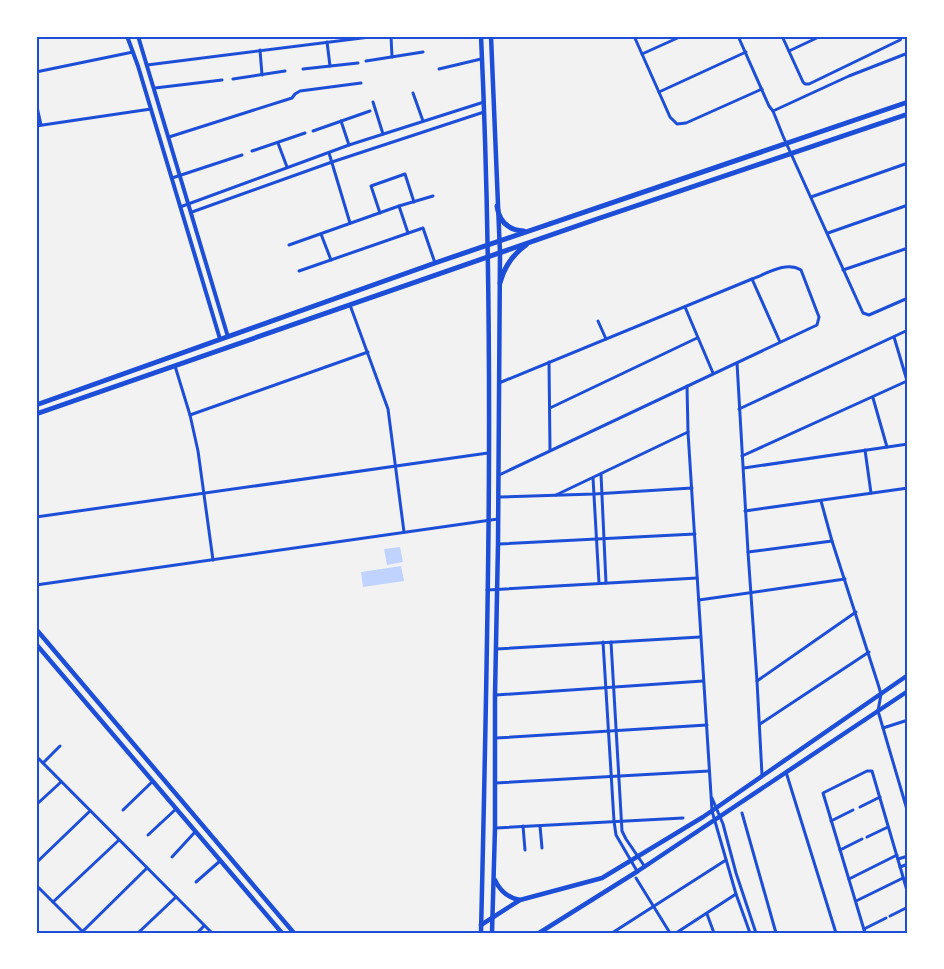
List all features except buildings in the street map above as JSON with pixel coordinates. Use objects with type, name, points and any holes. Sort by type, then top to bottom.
[{"type":"main road","points":[[480,36],[488,257],[489,520],[481,933]]},
{"type":"main road","points":[[491,36],[500,241],[498,589],[492,933]]},
{"type":"main road","points":[[36,405],[435,262],[908,102]]},
{"type":"main road","points":[[36,414],[908,114]]},
{"type":"main road","points":[[497,206],[506,225],[517,231],[528,231]]},
{"type":"main road","points":[[500,283],[504,269],[512,258],[526,245],[537,240]]},
{"type":"main road","points":[[36,629],[294,933]]},
{"type":"main road","points":[[36,644],[282,933]]},
{"type":"main road","points":[[481,925],[520,900],[602,878],[639,857],[714,809],[908,675]]},
{"type":"main road","points":[[539,933],[638,872],[908,691]]},
{"type":"main road","points":[[494,877],[504,893],[520,900]]},
{"type":"street","points":[[127,36],[220,340]]},
{"type":"street","points":[[138,36],[228,337]]},
{"type":"street","points":[[147,65],[378,36]]},
{"type":"street","points":[[391,36],[392,57]]},
{"type":"street","points":[[634,36],[670,117],[677,124],[686,123],[762,89]]},
{"type":"street","points":[[642,54],[682,36]]},
{"type":"street","points":[[738,36],[863,313],[869,315],[908,298]]},
{"type":"street","points":[[782,36],[805,84],[900,40],[902,36]]},
{"type":"street","points":[[789,51],[821,36]]},
{"type":"street","points":[[327,42],[330,66]]},
{"type":"street","points":[[260,50],[262,75]]},
{"type":"street","points":[[36,72],[133,52]]},
{"type":"street","points":[[366,60],[423,52]]},
{"type":"street","points":[[659,92],[746,52]]},
{"type":"street","points":[[773,111],[849,76],[908,54]]},
{"type":"street","points":[[439,69],[482,59]]},
{"type":"street","points":[[303,69],[357,63]]},
{"type":"street","points":[[233,79],[285,71]]},
{"type":"street","points":[[154,88],[222,80]]},
{"type":"street","points":[[169,137],[292,98],[300,90],[361,83]]},
{"type":"street","points":[[413,93],[423,121]]},
{"type":"street","points":[[36,102],[41,125]]},
{"type":"street","points":[[373,102],[383,134]]},
{"type":"street","points":[[180,207],[349,145],[484,102]]},
{"type":"street","points":[[36,126],[151,109]]},
{"type":"street","points":[[313,131],[369,111]]},
{"type":"street","points":[[192,212],[332,162],[484,112]]},
{"type":"street","points":[[341,121],[349,145]]},
{"type":"street","points":[[407,126],[410,136]]},
{"type":"street","points":[[252,152],[305,134]]},
{"type":"street","points":[[278,143],[287,167]]},
{"type":"street","points":[[329,152],[350,223]]},
{"type":"street","points":[[172,178],[242,155]]},
{"type":"street","points":[[811,197],[908,163]]},
{"type":"street","points":[[380,213],[371,186],[405,174],[414,202]]},
{"type":"street","points":[[260,178],[263,187]]},
{"type":"street","points":[[289,245],[433,196]]},
{"type":"street","points":[[827,233],[908,205]]},
{"type":"street","points":[[399,206],[408,234]]},
{"type":"street","points":[[299,271],[423,228],[435,262]]},
{"type":"street","points":[[321,234],[331,260]]},
{"type":"street","points":[[843,270],[908,248]]},
{"type":"street","points":[[499,383],[787,266],[795,266],[801,270],[819,317],[816,325],[499,475]]},
{"type":"street","points":[[752,279],[780,342]]},
{"type":"street","points":[[350,305],[388,409],[404,532]]},
{"type":"street","points":[[685,308],[713,373]]},
{"type":"street","points":[[598,321],[606,339]]},
{"type":"street","points":[[739,409],[908,330]]},
{"type":"street","points":[[742,456],[908,382],[894,337]]},
{"type":"street","points":[[550,408],[697,338]]},
{"type":"street","points":[[190,415],[368,352]]},
{"type":"street","points":[[549,362],[550,451]]},
{"type":"street","points":[[737,363],[762,776]]},
{"type":"street","points":[[175,366],[198,451],[213,560]]},
{"type":"street","points":[[687,386],[711,797],[730,876],[750,933]]},
{"type":"street","points":[[873,398],[887,447]]},
{"type":"street","points":[[554,496],[688,432]]},
{"type":"street","points":[[743,468],[908,444]]},
{"type":"street","points":[[865,450],[871,494]]},
{"type":"street","points":[[36,517],[488,453]]},
{"type":"street","points":[[601,474],[606,583]]},
{"type":"street","points":[[593,478],[599,583]]},
{"type":"street","points":[[498,497],[602,494],[692,488]]},
{"type":"street","points":[[745,511],[908,488]]},
{"type":"street","points":[[821,501],[869,652],[880,693],[878,711],[908,813]]},
{"type":"street","points":[[36,585],[498,519]]},
{"type":"street","points":[[498,544],[695,534]]},
{"type":"street","points":[[748,552],[832,541]]},
{"type":"street","points":[[487,590],[697,578]]},
{"type":"street","points":[[699,600],[845,579]]},
{"type":"street","points":[[758,681],[856,612]]},
{"type":"street","points":[[496,649],[700,636]]},
{"type":"street","points":[[603,642],[616,835],[638,872]]},
{"type":"street","points":[[611,642],[623,835],[645,867]]},
{"type":"street","points":[[760,724],[869,652]]},
{"type":"street","points":[[495,695],[704,681]]},
{"type":"street","points":[[883,728],[908,720]]},
{"type":"street","points":[[495,738],[706,725]]},
{"type":"street","points":[[43,763],[60,746]]},
{"type":"street","points":[[36,756],[212,933]]},
{"type":"street","points":[[495,783],[709,771]]},
{"type":"street","points":[[908,894],[872,771],[825,791],[823,796],[865,931],[908,907]]},
{"type":"street","points":[[786,772],[836,933]]},
{"type":"street","points":[[123,810],[153,781]]},
{"type":"street","points":[[36,805],[61,782]]},
{"type":"street","points":[[860,807],[880,797]]},
{"type":"street","points":[[148,835],[176,808]]},
{"type":"street","points":[[714,809],[720,816],[756,933]]},
{"type":"street","points":[[831,821],[853,810]]},
{"type":"street","points":[[36,864],[90,811]]},
{"type":"street","points":[[742,813],[776,933]]},
{"type":"street","points":[[495,828],[683,818]]},
{"type":"street","points":[[540,825],[542,848]]},
{"type":"street","points":[[523,826],[525,850]]},
{"type":"street","points":[[867,837],[888,826]]},
{"type":"street","points":[[172,857],[196,831]]},
{"type":"street","points":[[840,850],[862,839]]},
{"type":"street","points":[[53,902],[119,840]]},
{"type":"street","points":[[849,879],[897,857],[908,856]]},
{"type":"street","points":[[196,882],[220,860]]},
{"type":"street","points":[[612,933],[726,860]]},
{"type":"street","points":[[900,867],[908,864]]},
{"type":"street","points":[[36,885],[83,932],[147,868]]},
{"type":"street","points":[[730,876],[736,873]]},
{"type":"street","points":[[636,878],[670,933]]},
{"type":"street","points":[[856,901],[903,878]]},
{"type":"street","points":[[676,933],[736,894]]},
{"type":"street","points":[[138,933],[176,897]]},
{"type":"street","points":[[707,914],[714,933]]},
{"type":"street","points":[[197,933],[204,926]]},
{"type":"water","points":[[400,547],[403,562],[387,565],[384,549]]},
{"type":"water","points":[[401,566],[404,581],[363,587],[361,572]]}]
